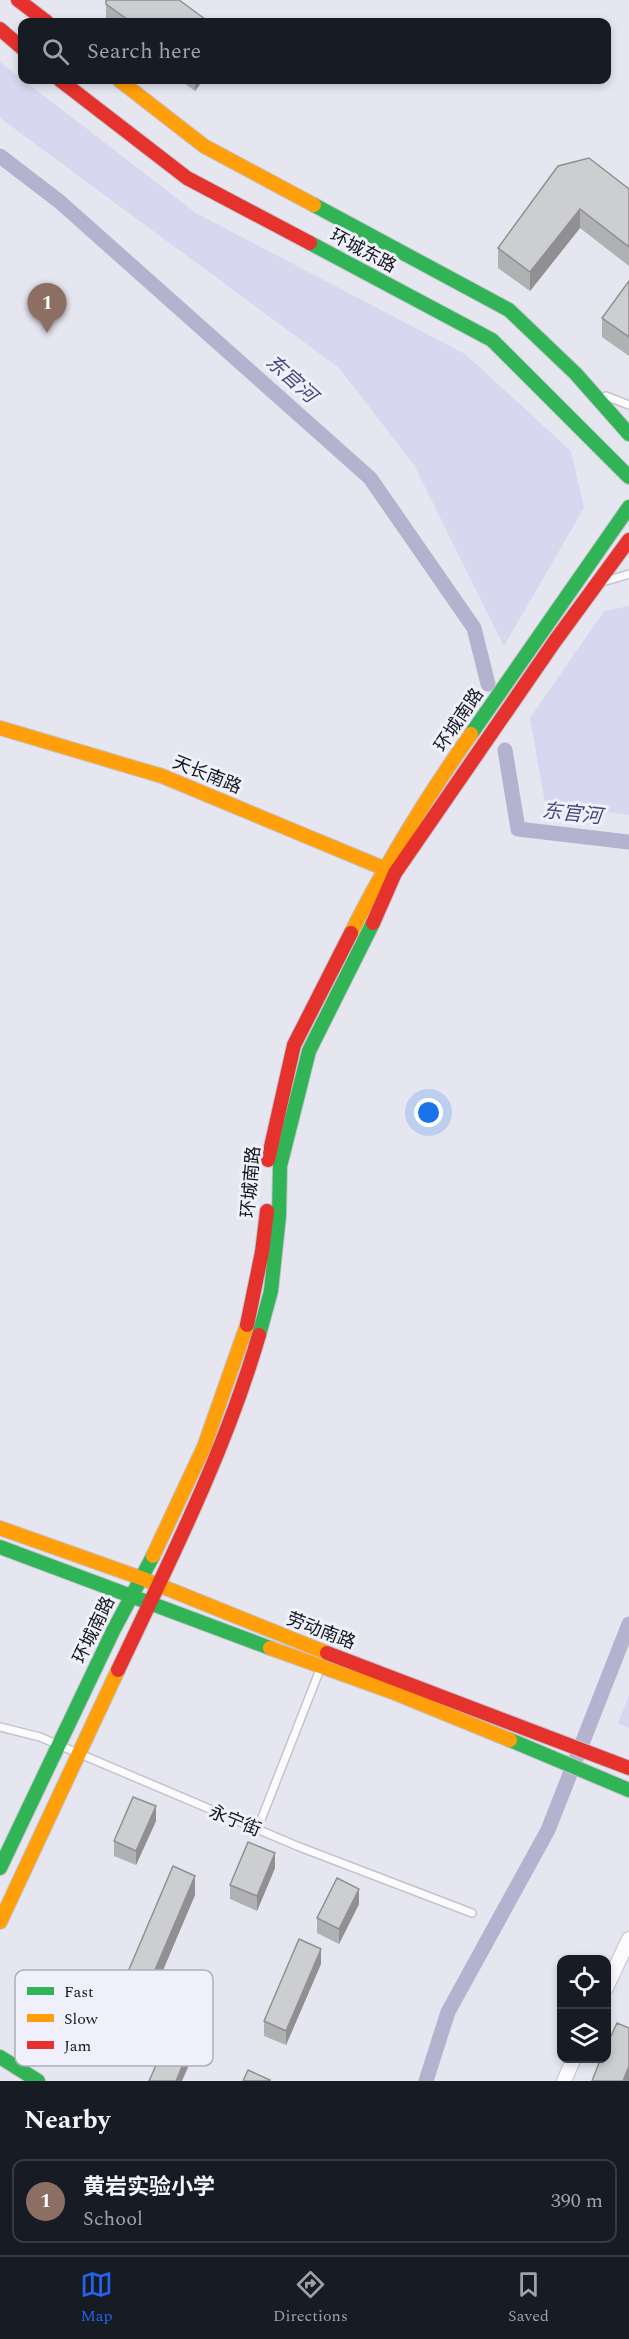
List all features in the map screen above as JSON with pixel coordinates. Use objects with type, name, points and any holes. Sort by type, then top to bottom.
[{"type":"main road","points":[[18,0],[42,18]]},
{"type":"main road","points":[[0,29],[18,45]]},
{"type":"main road","name":"环城东路","points":[[65,84],[187,178],[492,340],[629,477]]},
{"type":"main road","name":"环城东路","points":[[124,84],[204,146],[509,310],[576,374],[629,434]]},
{"type":"main road","name":"环城南路","points":[[0,1868],[131,1596],[171,1523],[233,1376],[255,1288],[267,1214],[268,1161],[294,1045],[431,793],[629,507]]},
{"type":"main road","points":[[0,1922],[211,1472],[242,1393],[271,1291],[279,1216],[280,1166],[309,1051],[359,956],[390,870],[629,540]]},
{"type":"main road","name":"天长南路","points":[[0,728],[162,776],[390,870]]},
{"type":"main road","name":"劳动南路","points":[[0,1528],[141,1578],[278,1634],[629,1768]]},
{"type":"main road","name":"劳动南路","points":[[0,1547],[322,1666],[629,1790]]},
{"type":"main road","points":[[0,2057],[38,2081]]},
{"type":"street","points":[[611,1977],[629,1939]]},
{"type":"street","points":[[564,2081],[572,2063]]},
{"type":"lane","points":[[576,374],[613,401],[629,405]]},
{"type":"lane","points":[[595,585],[629,574]]},
{"type":"lane","points":[[257,1830],[322,1666]]},
{"type":"lane","name":"永宁街","points":[[0,1728],[40,1737],[257,1830],[472,1913]]},
{"type":"shaded area","points":[[0,62],[18,76],[18,84],[29,84],[196,213],[465,354],[571,451],[584,508],[504,646],[414,465],[339,368],[0,118]]},
{"type":"shaded area","points":[[629,606],[629,815],[545,803],[530,718],[604,611]]},
{"type":"shaded area","points":[[629,1695],[629,1728],[618,1723]]},
{"type":"building","points":[[106,0],[179,0],[204,18],[125,18],[106,4]]},
{"type":"building","points":[[589,158],[629,189],[629,247],[580,209],[530,272],[498,248],[558,166]]},
{"type":"building","points":[[629,281],[629,337],[602,318]]},
{"type":"building","points":[[133,1797],[156,1806],[136,1851],[114,1841]]},
{"type":"building","points":[[248,1842],[275,1853],[257,1896],[230,1885]]},
{"type":"building","points":[[173,1866],[195,1876],[155,1970],[129,1970]]},
{"type":"building","points":[[337,1878],[359,1889],[339,1929],[317,1918]]},
{"type":"building","points":[[299,1939],[321,1949],[286,2031],[264,2021]]},
{"type":"building","points":[[617,2023],[629,2028],[629,2066],[623,2081],[592,2081],[599,2063],[611,2063],[611,2036]]},
{"type":"building","points":[[156,2066],[182,2066],[176,2081],[149,2081]]},
{"type":"building","points":[[248,2070],[270,2080],[270,2081],[243,2081]]},
{"type":"waterway","name":"东官河","points":[[0,156],[60,202],[370,478],[474,628],[488,684]]},
{"type":"waterway","name":"东官河","points":[[505,750],[518,829],[629,842]]},
{"type":"waterway","points":[[426,2081],[448,2012],[548,1830],[629,1624]]},
{"type":"traffic: fast","points":[[314,205],[509,310],[576,374],[629,434]]},
{"type":"traffic: fast","points":[[310,243],[492,340],[629,477]]},
{"type":"traffic: fast","points":[[471,734],[629,507]]},
{"type":"traffic: fast","points":[[259,1335],[271,1291],[279,1216],[280,1166],[309,1051],[373,923]]},
{"type":"traffic: fast","points":[[0,1547],[270,1648]]},
{"type":"traffic: fast","points":[[0,1868],[113,1631],[153,1556]]},
{"type":"traffic: fast","points":[[510,1740],[629,1790]]},
{"type":"traffic: fast","points":[[0,2057],[38,2081]]},
{"type":"traffic: slow","points":[[124,84],[204,146],[314,205]]},
{"type":"traffic: slow","points":[[0,728],[162,776],[395,873]]},
{"type":"traffic: slow","points":[[351,933],[407,831],[471,734]]},
{"type":"traffic: slow","points":[[153,1556],[204,1447],[247,1325]]},
{"type":"traffic: slow","points":[[0,1528],[141,1578],[327,1653]]},
{"type":"traffic: slow","points":[[270,1648],[395,1693],[510,1740]]},
{"type":"traffic: slow","points":[[0,1922],[118,1670]]},
{"type":"traffic: jam","points":[[18,0],[42,18]]},
{"type":"traffic: jam","points":[[0,29],[18,45]]},
{"type":"traffic: jam","points":[[65,84],[187,178],[310,243]]},
{"type":"traffic: jam","points":[[373,923],[395,873],[555,641],[629,540]]},
{"type":"traffic: jam","points":[[268,1160],[294,1045],[351,933]]},
{"type":"traffic: jam","points":[[247,1325],[262,1252],[267,1211]]},
{"type":"traffic: jam","points":[[118,1670],[213,1463],[259,1335]]},
{"type":"traffic: jam","points":[[327,1653],[629,1768]]},
{"type":"place","name":"黄岩实验小学","points":[[47,333]]}]
